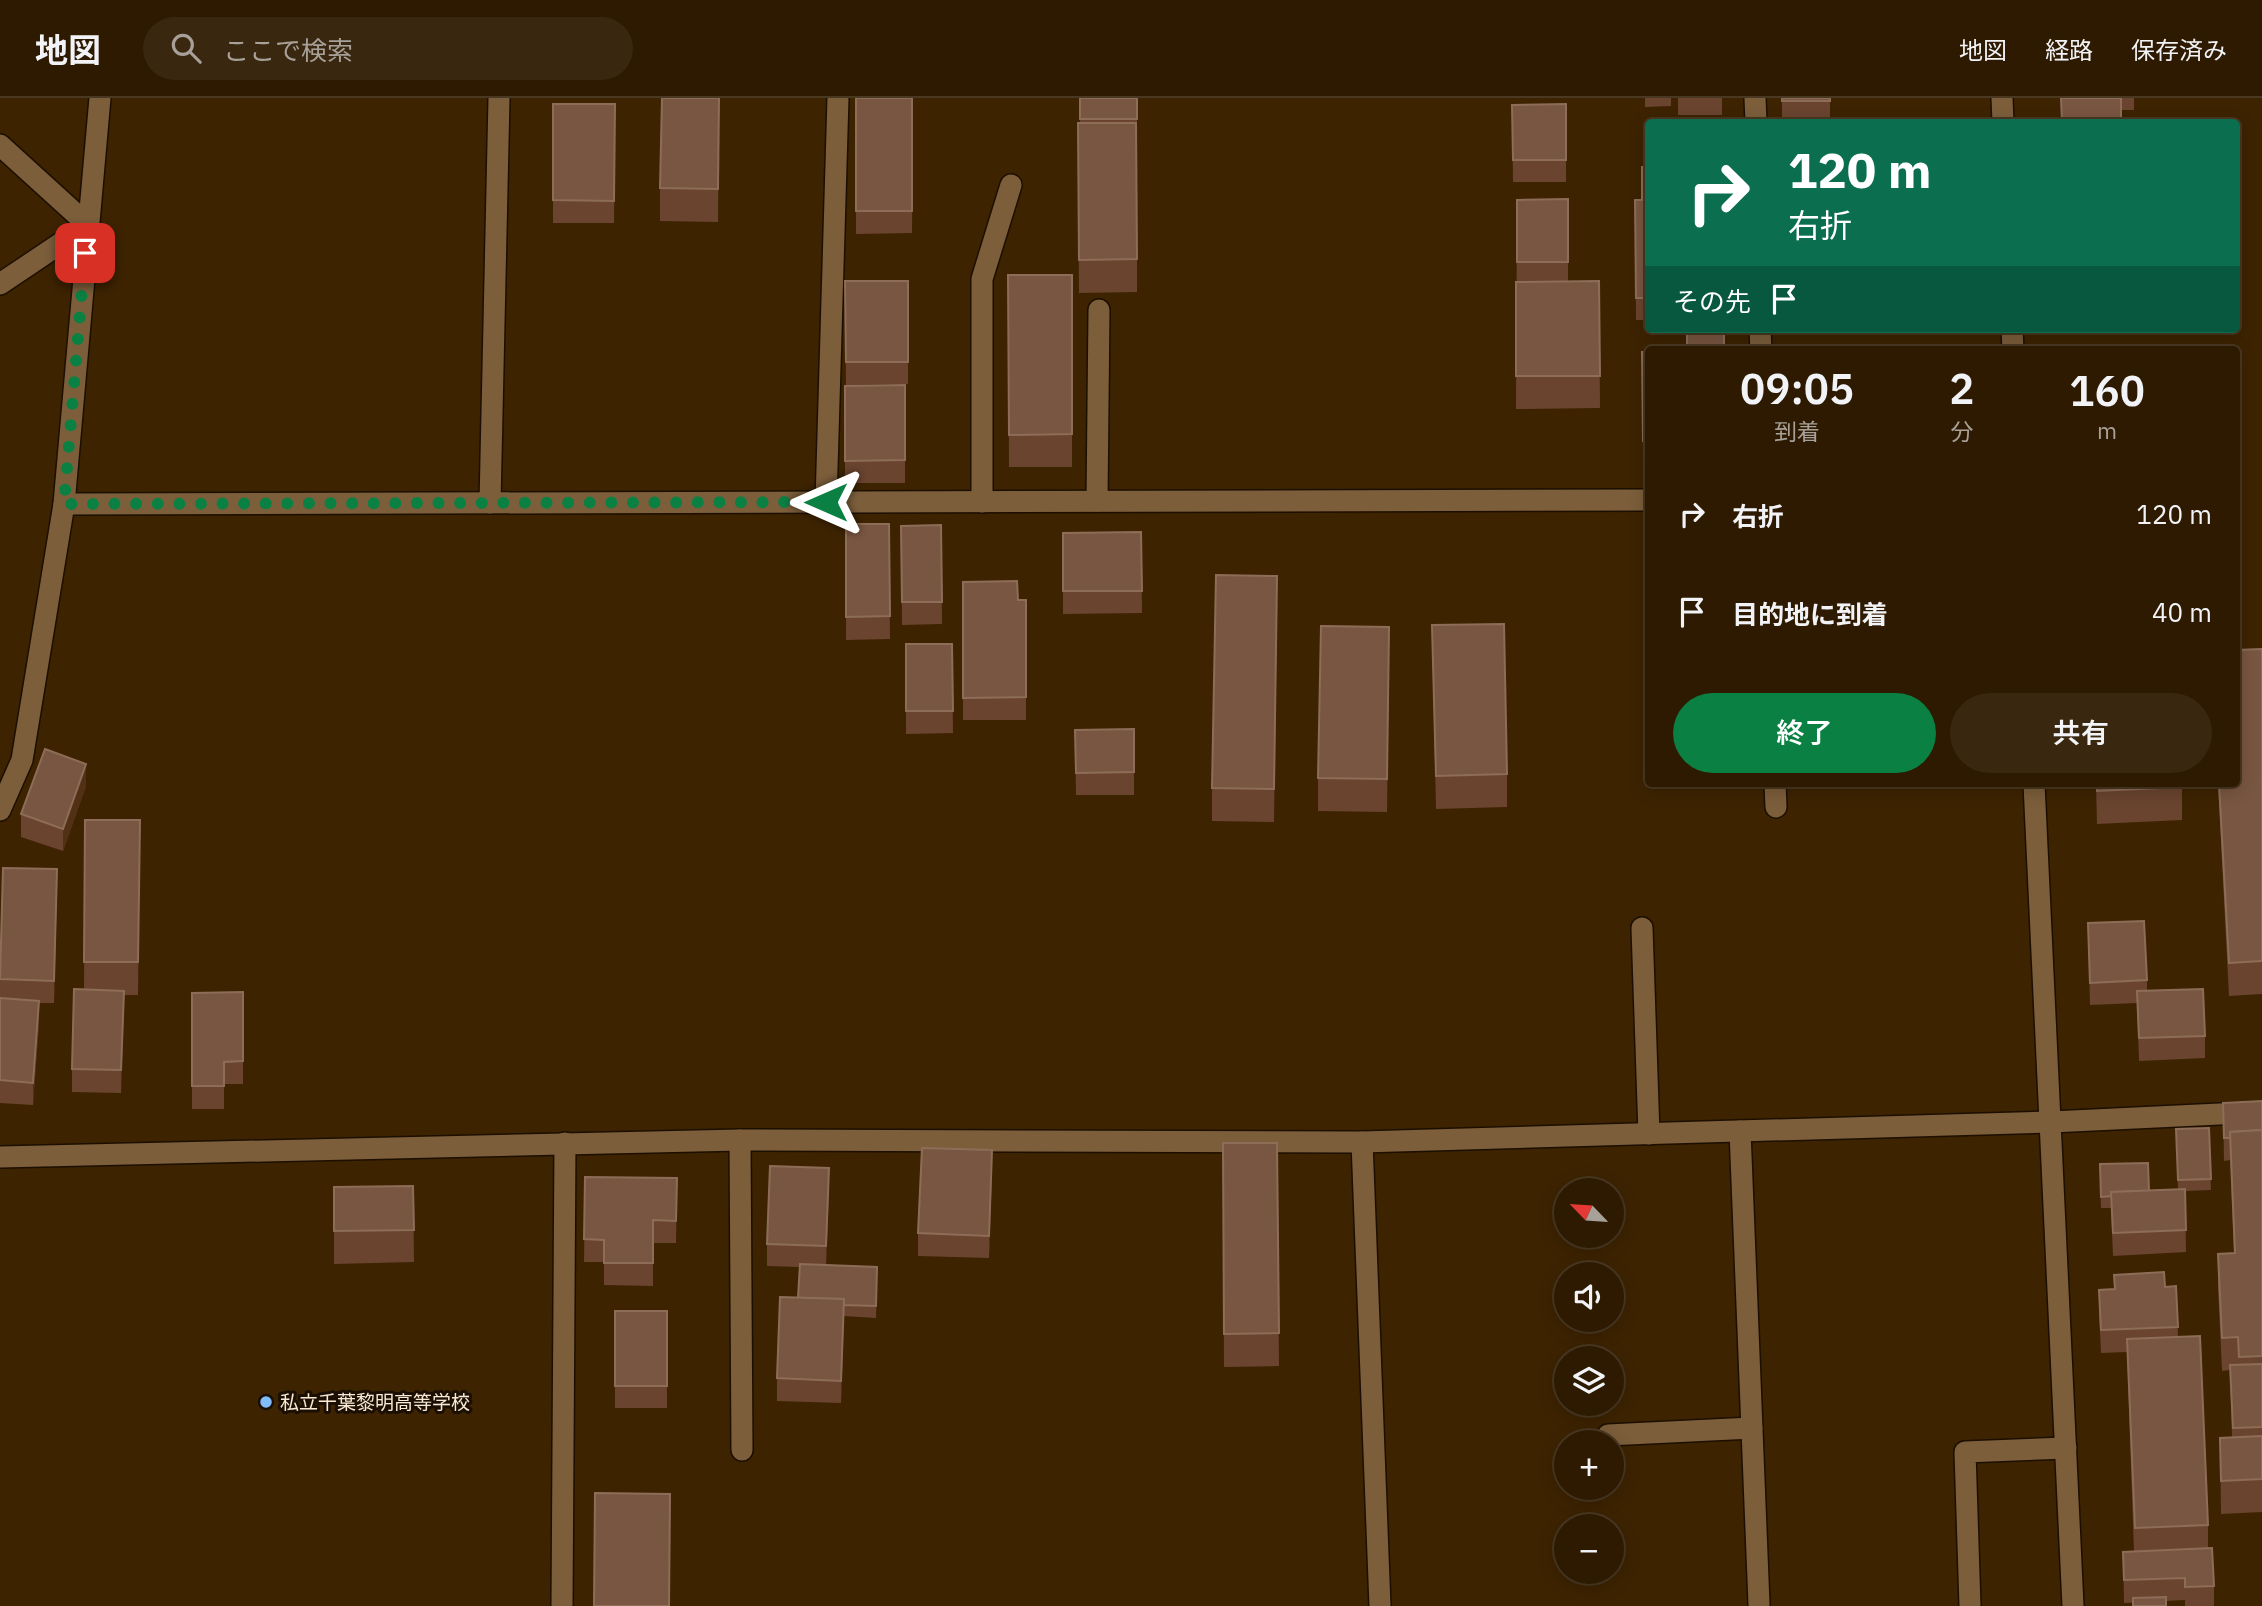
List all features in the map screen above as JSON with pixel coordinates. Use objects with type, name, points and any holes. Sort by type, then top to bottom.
[{"type":"street","points":[[0,810],[22,760],[64,504],[100,98]]},
{"type":"street","points":[[490,503],[499,98]]},
{"type":"street","points":[[826,502],[838,98]]},
{"type":"street","points":[[1755,98],[1756,119]]},
{"type":"street","points":[[2002,98],[2003,119]]},
{"type":"street","points":[[0,145],[88,225]]},
{"type":"street","points":[[982,502],[982,279],[1011,185]]},
{"type":"street","points":[[0,284],[88,225]]},
{"type":"street","points":[[1097,501],[1099,310]]},
{"type":"street","points":[[64,504],[1645,500]]},
{"type":"street","points":[[1775,787],[1776,807]]},
{"type":"street","points":[[2034,787],[2073,1606]]},
{"type":"street","points":[[1642,928],[1649,1134]]},
{"type":"street","points":[[0,1157],[740,1140],[1362,1142],[2051,1122],[2262,1112]]},
{"type":"street","points":[[1740,1131],[1759,1604]]},
{"type":"street","points":[[740,1140],[742,1450]]},
{"type":"street","points":[[1362,1142],[1380,1606]]},
{"type":"street","points":[[562,1606],[565,1143]]},
{"type":"street","points":[[1624,1434],[1752,1429]]},
{"type":"street","points":[[1970,1606],[1965,1452],[2066,1448]]},
{"type":"building","points":[[662,98],[719,98],[718,189],[660,188]]},
{"type":"building","points":[[856,98],[912,98],[912,211],[856,211]]},
{"type":"building","points":[[1080,98],[1137,98],[1137,119],[1080,119]]},
{"type":"building","points":[[1782,98],[1830,98],[1830,101],[1782,101]]},
{"type":"building","points":[[2061,98],[2121,98],[2121,119],[2062,119]]},
{"type":"building","points":[[553,104],[615,104],[614,201],[553,200]]},
{"type":"building","points":[[1566,104],[1566,160],[1513,160],[1512,105]]},
{"type":"building","points":[[1078,123],[1136,123],[1137,259],[1079,260]]},
{"type":"building","points":[[1642,167],[1645,167],[1645,200],[1642,200]]},
{"type":"building","points":[[1568,199],[1568,262],[1517,262],[1517,200]]},
{"type":"building","points":[[1635,200],[1645,200],[1645,298],[1636,298]]},
{"type":"building","points":[[1008,275],[1072,275],[1072,434],[1009,435]]},
{"type":"building","points":[[845,281],[908,281],[908,362],[846,362]]},
{"type":"building","points":[[1599,281],[1600,376],[1516,376],[1516,282]]},
{"type":"building","points":[[1687,333],[1724,333],[1724,346],[1687,346]]},
{"type":"building","points":[[1642,352],[1645,352],[1645,441]]},
{"type":"building","points":[[905,385],[905,460],[845,461],[845,386]]},
{"type":"building","points":[[846,524],[889,524],[890,616],[846,617]]},
{"type":"building","points":[[941,525],[942,602],[902,602],[901,526]]},
{"type":"building","points":[[1141,532],[1142,591],[1063,591],[1063,533]]},
{"type":"building","points":[[1216,575],[1277,576],[1274,789],[1212,788]]},
{"type":"building","points":[[1017,581],[1018,600],[1026,600],[1026,697],[963,698],[963,582]]},
{"type":"building","points":[[1504,624],[1507,774],[1436,776],[1432,625]]},
{"type":"building","points":[[1321,626],[1389,627],[1387,779],[1318,778]]},
{"type":"building","points":[[906,644],[952,644],[953,711],[906,711]]},
{"type":"building","points":[[2262,649],[2262,961],[2229,963],[2219,787],[2240,787],[2240,650]]},
{"type":"building","points":[[1134,729],[1134,772],[1076,773],[1075,730]]},
{"type":"building","points":[[45,749],[86,764],[63,829],[21,814]]},
{"type":"building","points":[[2097,787],[2182,787],[2097,791]]},
{"type":"building","points":[[85,820],[140,820],[138,962],[84,962]]},
{"type":"building","points":[[3,868],[57,869],[54,981],[0,979]]},
{"type":"building","points":[[2144,921],[2147,980],[2090,983],[2088,923]]},
{"type":"building","points":[[74,989],[124,991],[121,1070],[72,1069]]},
{"type":"building","points":[[2203,989],[2205,1036],[2139,1038],[2137,991]]},
{"type":"building","points":[[243,992],[243,1061],[224,1062],[224,1086],[192,1086],[192,993]]},
{"type":"building","points":[[0,998],[39,1001],[33,1083],[0,1080]]},
{"type":"building","points":[[2262,1101],[2262,1130],[2230,1132],[2230,1138],[2224,1138],[2223,1103]]},
{"type":"building","points":[[2209,1128],[2211,1179],[2178,1180],[2176,1129]]},
{"type":"building","points":[[2262,1130],[2262,1356],[2239,1357],[2238,1337],[2222,1338],[2218,1254],[2235,1253],[2230,1132]]},
{"type":"building","points":[[1223,1143],[1277,1143],[1279,1333],[1224,1334]]},
{"type":"building","points":[[922,1148],[992,1150],[989,1236],[918,1233]]},
{"type":"building","points":[[2148,1163],[2149,1191],[2111,1192],[2111,1196],[2101,1197],[2100,1164]]},
{"type":"building","points":[[770,1166],[829,1168],[826,1246],[767,1244]]},
{"type":"building","points":[[585,1177],[677,1178],[676,1221],[653,1220],[653,1263],[604,1263],[604,1240],[584,1239]]},
{"type":"building","points":[[413,1186],[414,1230],[334,1231],[334,1187]]},
{"type":"building","points":[[2185,1189],[2186,1230],[2113,1233],[2111,1192]]},
{"type":"building","points":[[800,1264],[877,1267],[876,1306],[843,1305],[844,1299],[798,1298]]},
{"type":"building","points":[[2164,1272],[2165,1287],[2176,1286],[2178,1327],[2101,1330],[2099,1290],[2115,1289],[2114,1275]]},
{"type":"building","points":[[780,1297],[844,1299],[841,1381],[777,1378]]},
{"type":"building","points":[[615,1311],[667,1311],[667,1386],[615,1386]]},
{"type":"building","points":[[2200,1336],[2208,1525],[2135,1528],[2127,1339]]},
{"type":"building","points":[[2262,1364],[2262,1427],[2233,1428],[2230,1365]]},
{"type":"building","points":[[2262,1436],[2262,1479],[2221,1481],[2220,1438]]},
{"type":"building","points":[[595,1493],[670,1494],[669,1606],[594,1606]]},
{"type":"building","points":[[2212,1548],[2214,1586],[2185,1587],[2185,1578],[2124,1580],[2123,1552]]},
{"type":"building","points":[[2166,1597],[2166,1606],[2133,1606],[2133,1598]]},
{"type":"place","name":"私立千葉黎明高等学校","points":[[266,1402]]},
{"type":"route","points":[[85,253],[64,504],[826,502]]}]
